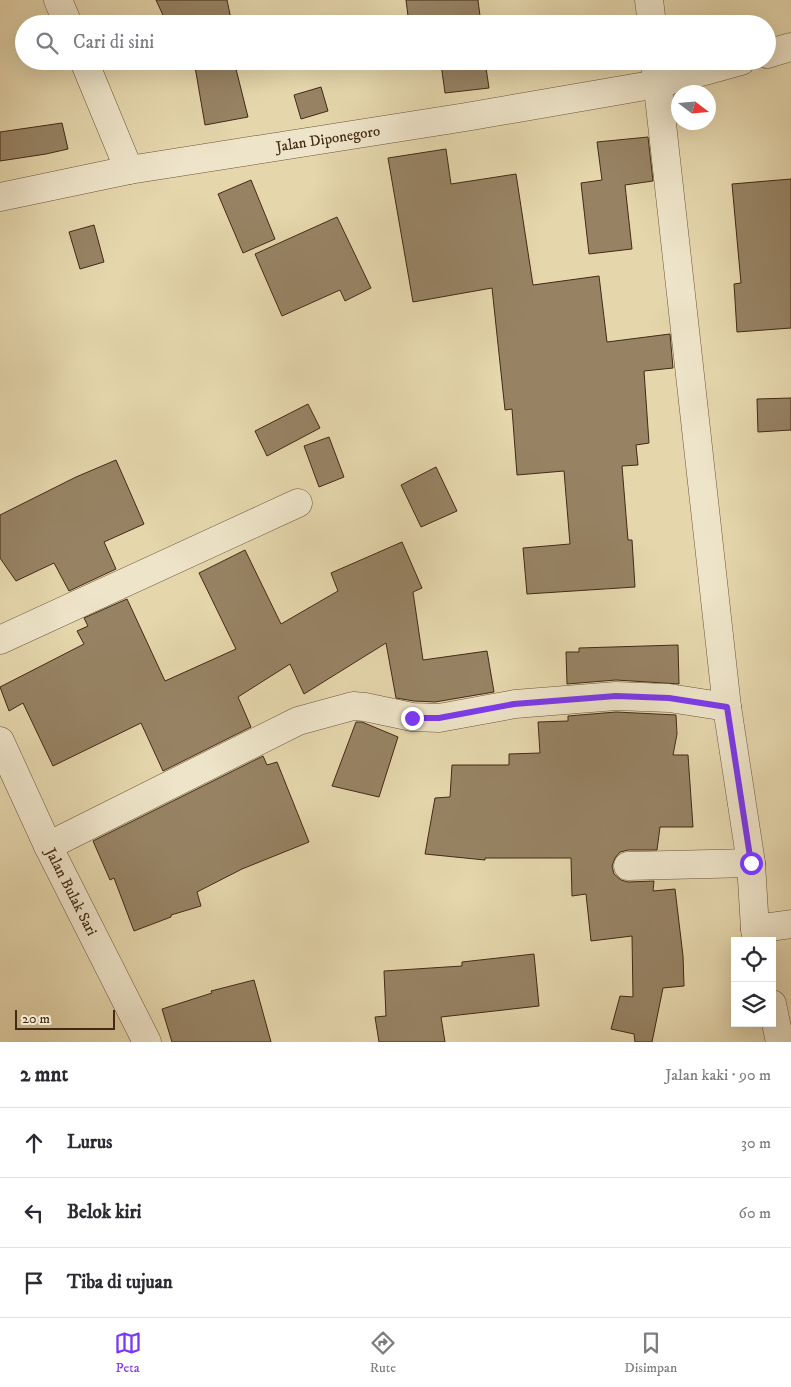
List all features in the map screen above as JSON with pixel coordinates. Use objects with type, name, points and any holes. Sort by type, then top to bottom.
[{"type":"street","points":[[58,0],[64,15]]},
{"type":"street","points":[[649,0],[651,15]]},
{"type":"street","points":[[776,51],[791,47]]},
{"type":"street","points":[[88,70],[129,170]]},
{"type":"street","name":"Jalan Diponegoro","points":[[0,197],[129,170],[466,117],[656,73],[677,70]]},
{"type":"street","points":[[656,73],[727,707],[751,863],[756,935],[791,924]]},
{"type":"street","points":[[0,640],[298,503]]},
{"type":"street","points":[[48,846],[298,721],[343,708],[365,707],[412,718],[439,718],[514,704],[616,696],[669,698],[727,707]]},
{"type":"street","name":"Jalan Bulak Sari","points":[[0,740],[48,846],[147,1042]]},
{"type":"street","points":[[628,866],[751,863]]},
{"type":"street","points":[[776,1023],[780,1042]]},
{"type":"building","points":[[156,0],[227,0],[230,15],[163,15]]},
{"type":"building","points":[[406,0],[478,0],[480,15],[408,15]]},
{"type":"building","points":[[196,70],[236,70],[248,117],[205,125]]},
{"type":"building","points":[[442,70],[486,70],[489,88],[445,93]]},
{"type":"building","points":[[321,87],[328,111],[301,119],[294,95]]},
{"type":"building","points":[[62,123],[68,149],[0,161],[0,132]]},
{"type":"building","points":[[648,137],[653,181],[625,185],[632,249],[589,254],[581,183],[602,180],[597,142]]},
{"type":"building","points":[[446,149],[451,184],[516,174],[533,285],[599,276],[607,342],[670,334],[673,368],[644,371],[649,443],[636,445],[638,465],[622,466],[628,540],[632,540],[635,587],[527,594],[523,548],[570,544],[564,471],[517,475],[512,409],[505,410],[492,288],[413,302],[388,158]]},
{"type":"building","points":[[791,179],[791,328],[737,332],[734,284],[741,283],[732,184]]},
{"type":"building","points":[[251,180],[275,239],[243,253],[218,194]]},
{"type":"building","points":[[337,217],[371,288],[345,301],[340,290],[282,316],[255,254]]},
{"type":"building","points":[[94,225],[104,262],[80,269],[69,232]]},
{"type":"building","points":[[791,398],[791,430],[758,432],[757,399]]},
{"type":"building","points":[[308,404],[320,428],[267,456],[255,431]]},
{"type":"building","points":[[329,437],[344,477],[319,487],[304,446]]},
{"type":"building","points":[[116,460],[144,524],[104,542],[116,569],[69,591],[54,563],[16,581],[0,558],[0,515],[76,477]]},
{"type":"building","points":[[436,467],[457,511],[421,527],[401,485]]},
{"type":"building","points":[[402,542],[422,588],[413,592],[423,660],[487,651],[494,692],[435,702],[396,698],[386,643],[304,694],[290,664],[238,697],[251,727],[163,771],[141,723],[53,766],[23,703],[9,711],[0,687],[84,644],[77,631],[88,626],[84,618],[127,599],[165,681],[236,649],[199,573],[245,550],[281,624],[338,591],[331,573]]},
{"type":"building","points":[[678,645],[679,684],[616,680],[567,684],[566,652],[579,652],[579,648]]},
{"type":"building","points":[[616,712],[676,715],[677,734],[673,755],[688,755],[693,827],[660,827],[657,850],[628,850],[620,852],[612,866],[614,874],[621,880],[628,882],[654,881],[653,891],[675,889],[683,956],[684,986],[663,988],[652,1042],[635,1042],[634,1034],[611,1029],[620,996],[633,997],[632,936],[591,941],[586,894],[572,896],[571,858],[485,858],[485,860],[425,854],[435,798],[450,797],[452,765],[509,765],[509,754],[540,753],[538,722],[568,721],[568,716]]},
{"type":"building","points":[[356,722],[362,722],[398,737],[379,797],[332,786]]},
{"type":"building","points":[[263,756],[267,765],[277,762],[309,842],[242,869],[197,892],[201,906],[171,915],[171,917],[134,931],[114,878],[110,880],[93,841]]},
{"type":"building","points":[[534,954],[539,1006],[441,1017],[445,1042],[379,1042],[375,1017],[386,1016],[384,971],[462,966],[462,962]]},
{"type":"building","points":[[254,980],[271,1042],[172,1042],[162,1009],[212,993],[211,991]]},
{"type":"route","points":[[412,718],[439,718],[514,704],[616,696],[669,698],[727,707],[751,863]]}]
